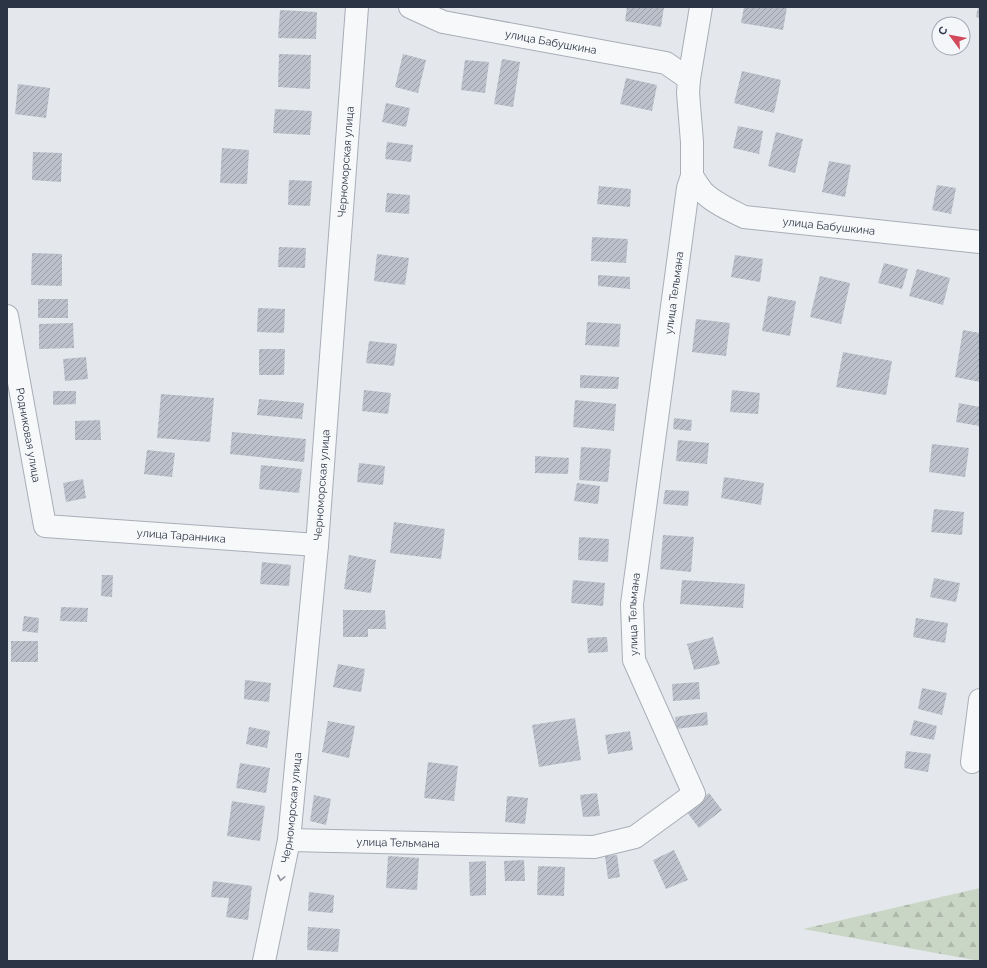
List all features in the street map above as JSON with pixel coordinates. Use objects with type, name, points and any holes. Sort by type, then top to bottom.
[{"type":"street","name":"Черноморская улица","points":[[264,961],[290,840],[317,545],[357,7]]},
{"type":"street","name":"улица Бабушкина","points":[[410,7],[443,22],[666,63],[689,79]]},
{"type":"street","name":"улица Тельмана","points":[[290,840],[594,847],[635,837],[694,794],[634,660],[632,604],[688,188],[692,176],[692,142],[688,93],[701,7]]},
{"type":"street","name":"улица Бабушкина","points":[[692,176],[704,192],[715,201],[744,217],[980,242]]},
{"type":"street","name":"Родниковая улица","points":[[7,316],[10,349],[45,526]]},
{"type":"street","name":"улица Таранника","points":[[45,526],[317,545]]},
{"type":"street","points":[[972,762],[980,700]]},
{"type":"green space","points":[[980,888],[980,961],[803,929]]},
{"type":"building","points":[[627,7],[664,7],[661,27],[625,21]]},
{"type":"building","points":[[744,7],[787,7],[783,30],[741,23]]},
{"type":"building","points":[[978,7],[980,7],[980,18],[976,17]]},
{"type":"building","points":[[280,10],[317,12],[316,39],[278,38]]},
{"type":"building","points":[[279,54],[311,55],[310,89],[278,87]]},
{"type":"building","points":[[403,54],[426,60],[418,93],[395,87]]},
{"type":"building","points":[[502,59],[520,62],[513,107],[494,104]]},
{"type":"building","points":[[465,60],[489,62],[485,93],[461,90]]},
{"type":"building","points":[[742,71],[781,80],[774,113],[734,103]]},
{"type":"building","points":[[626,78],[657,85],[652,111],[620,104]]},
{"type":"building","points":[[18,84],[50,88],[46,118],[15,114]]},
{"type":"building","points":[[386,103],[410,108],[406,127],[382,122]]},
{"type":"building","points":[[275,109],[312,111],[310,135],[273,133]]},
{"type":"building","points":[[738,126],[763,131],[759,154],[733,148]]},
{"type":"building","points":[[776,132],[803,139],[795,173],[768,166]]},
{"type":"building","points":[[387,142],[413,145],[411,162],[385,159]]},
{"type":"building","points":[[222,148],[249,150],[247,184],[220,183]]},
{"type":"building","points":[[33,152],[62,153],[61,182],[32,180]]},
{"type":"building","points":[[829,161],[851,165],[845,197],[822,192]]},
{"type":"building","points":[[289,180],[312,181],[310,206],[288,205]]},
{"type":"building","points":[[937,185],[956,188],[951,214],[932,210]]},
{"type":"building","points":[[599,186],[631,189],[630,207],[597,204]]},
{"type":"building","points":[[387,193],[410,195],[409,214],[385,212]]},
{"type":"building","points":[[592,237],[628,239],[626,263],[591,261]]},
{"type":"building","points":[[279,247],[306,248],[305,268],[278,267]]},
{"type":"building","points":[[32,253],[62,254],[62,286],[31,285]]},
{"type":"building","points":[[377,254],[409,258],[405,285],[374,281]]},
{"type":"building","points":[[735,255],[763,259],[760,282],[731,277]]},
{"type":"building","points":[[884,263],[908,269],[902,289],[878,283]]},
{"type":"building","points":[[917,269],[950,278],[943,305],[909,296]]},
{"type":"building","points":[[598,275],[630,277],[630,289],[598,286]]},
{"type":"building","points":[[820,276],[850,283],[841,324],[810,317]]},
{"type":"building","points":[[768,296],[796,301],[790,336],[762,331]]},
{"type":"building","points":[[38,299],[68,299],[68,318],[38,318]]},
{"type":"building","points":[[258,308],[285,309],[284,333],[257,332]]},
{"type":"building","points":[[696,319],[730,323],[726,356],[692,352]]},
{"type":"building","points":[[587,322],[621,324],[619,347],[585,345]]},
{"type":"building","points":[[73,323],[74,348],[39,349],[39,324]]},
{"type":"building","points":[[963,330],[980,333],[980,382],[955,377]]},
{"type":"building","points":[[369,341],[397,344],[394,366],[366,363]]},
{"type":"building","points":[[259,349],[285,349],[284,375],[259,375]]},
{"type":"building","points":[[843,352],[892,361],[886,395],[836,387]]},
{"type":"building","points":[[86,357],[88,379],[65,381],[63,359]]},
{"type":"building","points":[[580,375],[619,377],[618,389],[580,388]]},
{"type":"building","points":[[364,390],[391,393],[388,414],[362,411]]},
{"type":"building","points":[[732,390],[760,393],[758,414],[730,412]]},
{"type":"building","points":[[53,391],[76,391],[76,404],[53,405]]},
{"type":"building","points":[[161,394],[214,398],[210,442],[157,438]]},
{"type":"building","points":[[259,399],[304,403],[302,419],[257,415]]},
{"type":"building","points":[[575,400],[616,404],[614,431],[573,427]]},
{"type":"building","points":[[959,403],[980,407],[980,426],[956,422]]},
{"type":"building","points":[[674,418],[692,420],[691,431],[673,429]]},
{"type":"building","points":[[100,420],[101,440],[75,440],[75,421]]},
{"type":"building","points":[[232,432],[306,439],[304,462],[230,454]]},
{"type":"building","points":[[678,440],[709,443],[707,464],[676,461]]},
{"type":"building","points":[[932,444],[969,448],[965,477],[929,472]]},
{"type":"building","points":[[581,447],[611,449],[608,482],[579,480]]},
{"type":"building","points":[[147,450],[175,453],[172,477],[144,474]]},
{"type":"building","points":[[535,456],[569,458],[568,474],[535,473]]},
{"type":"building","points":[[359,463],[385,466],[383,485],[357,482]]},
{"type":"building","points":[[261,465],[302,469],[299,493],[259,489]]},
{"type":"building","points":[[724,477],[764,483],[761,505],[721,498]]},
{"type":"building","points":[[83,479],[86,498],[66,502],[63,483]]},
{"type":"building","points":[[577,483],[600,486],[598,504],[574,501]]},
{"type":"building","points":[[665,490],[689,491],[688,506],[663,504]]},
{"type":"building","points":[[934,509],[964,512],[962,535],[931,532]]},
{"type":"building","points":[[394,522],[445,529],[441,559],[390,553]]},
{"type":"building","points":[[663,535],[694,537],[691,572],[660,569]]},
{"type":"building","points":[[579,537],[609,539],[608,562],[578,560]]},
{"type":"building","points":[[349,555],[376,560],[371,593],[344,589]]},
{"type":"building","points":[[262,562],[291,565],[289,586],[260,584]]},
{"type":"building","points":[[102,575],[113,575],[112,597],[101,596]]},
{"type":"building","points":[[934,578],[960,583],[956,602],[930,597]]},
{"type":"building","points":[[573,580],[605,583],[603,606],[571,603]]},
{"type":"building","points":[[682,580],[745,584],[743,608],[680,604]]},
{"type":"building","points":[[61,607],[88,608],[87,622],[60,621]]},
{"type":"building","points":[[343,610],[385,610],[386,629],[368,629],[368,637],[343,637]]},
{"type":"building","points":[[24,616],[39,618],[38,633],[22,631]]},
{"type":"building","points":[[916,618],[948,623],[945,643],[913,637]]},
{"type":"building","points":[[607,637],[608,652],[588,653],[587,638]]},
{"type":"building","points":[[713,637],[720,664],[694,670],[687,644]]},
{"type":"building","points":[[11,641],[38,641],[38,662],[11,662]]},
{"type":"building","points":[[338,664],[365,669],[361,692],[333,687]]},
{"type":"building","points":[[245,680],[271,683],[269,702],[244,699]]},
{"type":"building","points":[[699,682],[700,699],[673,701],[672,684]]},
{"type":"building","points":[[922,688],[947,693],[942,715],[918,709]]},
{"type":"building","points":[[707,712],[708,725],[676,729],[675,717]]},
{"type":"building","points":[[575,718],[581,760],[539,767],[532,725]]},
{"type":"building","points":[[914,720],[937,726],[934,740],[910,735]]},
{"type":"building","points":[[328,721],[355,726],[349,758],[322,752]]},
{"type":"building","points":[[249,727],[270,731],[267,748],[246,744]]},
{"type":"building","points":[[630,731],[633,750],[608,754],[605,735]]},
{"type":"building","points":[[906,751],[931,754],[928,772],[904,768]]},
{"type":"building","points":[[428,762],[458,766],[454,801],[424,798]]},
{"type":"building","points":[[240,763],[270,768],[266,793],[236,788]]},
{"type":"building","points":[[597,793],[600,816],[583,817],[580,795]]},
{"type":"building","points":[[709,793],[722,810],[699,828],[686,811]]},
{"type":"building","points":[[314,795],[331,799],[326,825],[310,821]]},
{"type":"building","points":[[507,796],[528,798],[525,824],[505,822]]},
{"type":"building","points":[[232,801],[265,806],[260,841],[227,836]]},
{"type":"building","points":[[674,850],[688,880],[666,889],[653,860]]},
{"type":"building","points":[[617,855],[620,877],[608,879],[605,856]]},
{"type":"building","points":[[388,856],[419,858],[417,890],[386,888]]},
{"type":"building","points":[[524,860],[525,881],[505,881],[504,861]]},
{"type":"building","points":[[486,861],[486,895],[470,896],[469,862]]},
{"type":"building","points":[[538,866],[565,867],[564,896],[537,895]]},
{"type":"building","points":[[213,881],[252,886],[248,920],[226,917],[229,898],[211,897]]},
{"type":"building","points":[[309,892],[334,895],[333,913],[308,911]]},
{"type":"building","points":[[308,927],[340,929],[338,952],[307,950]]}]
